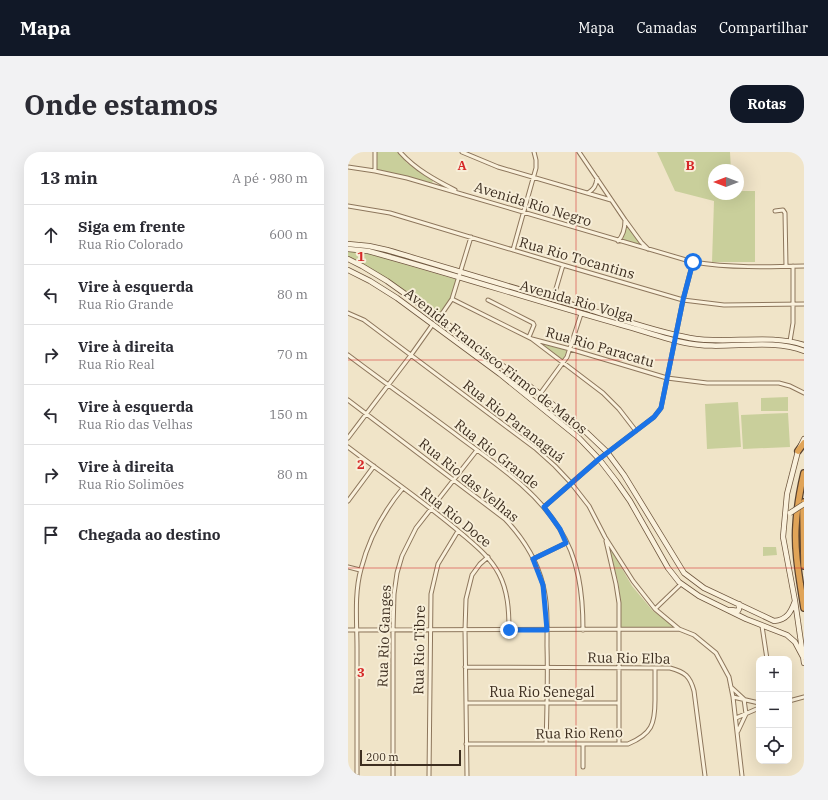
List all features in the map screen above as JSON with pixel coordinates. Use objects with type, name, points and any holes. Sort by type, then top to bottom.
[{"type":"highway","points":[[798,451],[804,443]]},
{"type":"highway","points":[[804,473],[799,495],[796,526],[797,561],[804,608]]},
{"type":"highway","points":[[804,503],[804,566]]},
{"type":"street","points":[[374,152],[375,171]]},
{"type":"street","points":[[400,152],[410,163],[435,180],[462,194]]},
{"type":"street","points":[[462,152],[491,164],[611,200]]},
{"type":"street","points":[[513,250],[534,177],[536,160],[534,152]]},
{"type":"street","points":[[579,152],[625,220],[641,242],[649,250]]},
{"type":"street","name":"Avenida Rio Negro","points":[[348,167],[375,171],[434,186],[693,262],[720,266],[804,266]]},
{"type":"street","points":[[588,193],[594,189],[596,178]]},
{"type":"street","points":[[434,186],[436,182],[435,180]]},
{"type":"street","name":"Rua Rio Tocantins","points":[[348,206],[390,212],[683,300],[724,304],[804,304]]},
{"type":"street","points":[[775,211],[783,210],[785,213],[786,266]]},
{"type":"street","points":[[618,241],[625,229],[625,220]]},
{"type":"street","points":[[439,318],[452,299],[471,237]]},
{"type":"street","name":"Avenida Rio Volga","points":[[348,244],[369,246],[387,250],[676,335],[700,340],[771,340],[790,341],[804,345]]},
{"type":"street","name":"Avenida Rio Volga","points":[[348,249],[368,251],[386,256],[675,341],[699,345],[789,347],[804,351]]},
{"type":"street","name":"Avenida Francisco Firmo de Matos","points":[[348,259],[387,281],[439,318],[540,394],[607,452],[638,498],[684,573],[704,588],[774,621],[785,618],[791,611],[795,601]]},
{"type":"street","points":[[544,507],[607,452],[654,417],[661,408],[683,300],[693,262]]},
{"type":"street","points":[[553,299],[563,265]]},
{"type":"street","points":[[790,341],[793,322],[793,266]]},
{"type":"street","name":"Avenida Francisco Firmo de Matos","points":[[348,270],[370,281],[397,298],[500,374],[580,438],[616,481],[630,502],[668,568],[681,584],[699,596],[723,608],[792,638],[804,660]]},
{"type":"street","points":[[452,299],[530,338],[603,393],[619,409],[636,431]]},
{"type":"street","points":[[488,300],[533,323],[534,325],[530,338]]},
{"type":"street","name":"Rua Rio Paranaguá","points":[[348,313],[364,320],[535,448],[555,466],[589,506],[605,537],[633,581],[655,609],[679,629],[694,635],[716,653],[729,677],[738,733],[742,776]]},
{"type":"street","points":[[540,394],[563,363],[570,349],[580,314]]},
{"type":"street","points":[[348,438],[411,355],[432,324]]},
{"type":"street","name":"Rua Rio Paracatu","points":[[530,338],[667,378],[707,383],[779,384],[790,386],[804,393]]},
{"type":"street","name":"Rua Rio Grande","points":[[348,355],[521,484],[544,507],[560,529],[574,557],[582,590],[583,630]]},
{"type":"street","name":"Rua Rio das Velhas","points":[[348,400],[505,519],[525,544],[533,559],[543,585],[547,630],[548,703],[546,744]]},
{"type":"street","points":[[562,424],[562,420],[568,417]]},
{"type":"street","points":[[804,439],[798,451],[787,494],[783,537],[804,660]]},
{"type":"street","name":"Rua Rio Doce","points":[[348,447],[431,509],[488,557],[499,573],[505,586],[509,630]]},
{"type":"street","name":"Rua Rio Ganges","points":[[393,776],[393,630],[394,594],[397,573],[402,556],[416,528],[477,450]]},
{"type":"street","points":[[348,501],[374,466]]},
{"type":"street","points":[[357,776],[357,630],[360,570],[366,549],[373,533],[392,501],[403,488]]},
{"type":"street","points":[[630,502],[638,498]]},
{"type":"street","points":[[784,525],[790,513],[804,503]]},
{"type":"street","name":"Rua Rio Tibre","points":[[429,776],[431,594],[433,579],[438,564],[458,531]]},
{"type":"street","points":[[605,537],[619,602],[619,744]]},
{"type":"street","points":[[533,559],[566,543]]},
{"type":"street","points":[[467,776],[465,667],[466,599],[468,586],[472,575],[480,564],[488,557]]},
{"type":"street","points":[[348,567],[360,570]]},
{"type":"street","points":[[655,609],[681,584]]},
{"type":"street","points":[[723,608],[738,611],[739,604]]},
{"type":"street","points":[[762,626],[767,656]]},
{"type":"street","points":[[348,630],[679,629]]},
{"type":"street","name":"Rua Rio Elba","points":[[465,667],[619,669],[670,668],[679,670],[685,674],[691,682],[694,691],[705,776]]},
{"type":"street","name":"Rua Rio Reno","points":[[466,744],[628,744],[645,735],[651,727],[655,717],[655,668]]},
{"type":"street","points":[[731,687],[744,699],[746,714],[738,733]]},
{"type":"street","points":[[733,697],[756,702]]},
{"type":"street","points":[[792,700],[804,697]]},
{"type":"street","name":"Rua Rio Senegal","points":[[466,703],[619,703]]},
{"type":"street","points":[[736,718],[756,709]]},
{"type":"street","points":[[583,745],[583,767]]},
{"type":"green space","points":[[377,152],[398,152],[407,163],[433,181],[432,183],[377,169]]},
{"type":"green space","points":[[657,152],[730,152],[731,164],[708,164],[708,199],[675,191]]},
{"type":"green space","points":[[744,191],[755,191],[755,262],[712,262],[714,201],[710,200],[744,200]]},
{"type":"green space","points":[[627,226],[645,247],[622,241]]},
{"type":"green space","points":[[348,251],[369,254],[458,280],[451,299],[439,315],[356,260],[348,257]]},
{"type":"green space","points":[[542,344],[567,350],[563,360]]},
{"type":"green space","points":[[788,397],[788,411],[761,411],[761,398]]},
{"type":"green space","points":[[738,402],[741,447],[707,449],[705,404]]},
{"type":"green space","points":[[788,413],[790,447],[743,449],[741,415]]},
{"type":"green space","points":[[763,547],[776,547],[777,555],[763,556]]},
{"type":"green space","points":[[612,551],[632,586],[653,611],[673,625],[672,629],[620,627],[621,604],[618,581],[610,553]]},
{"type":"route","points":[[509,630],[547,630],[543,585],[533,559],[566,543],[560,529],[544,507],[607,452],[654,417],[661,408],[683,300],[693,262]]}]
